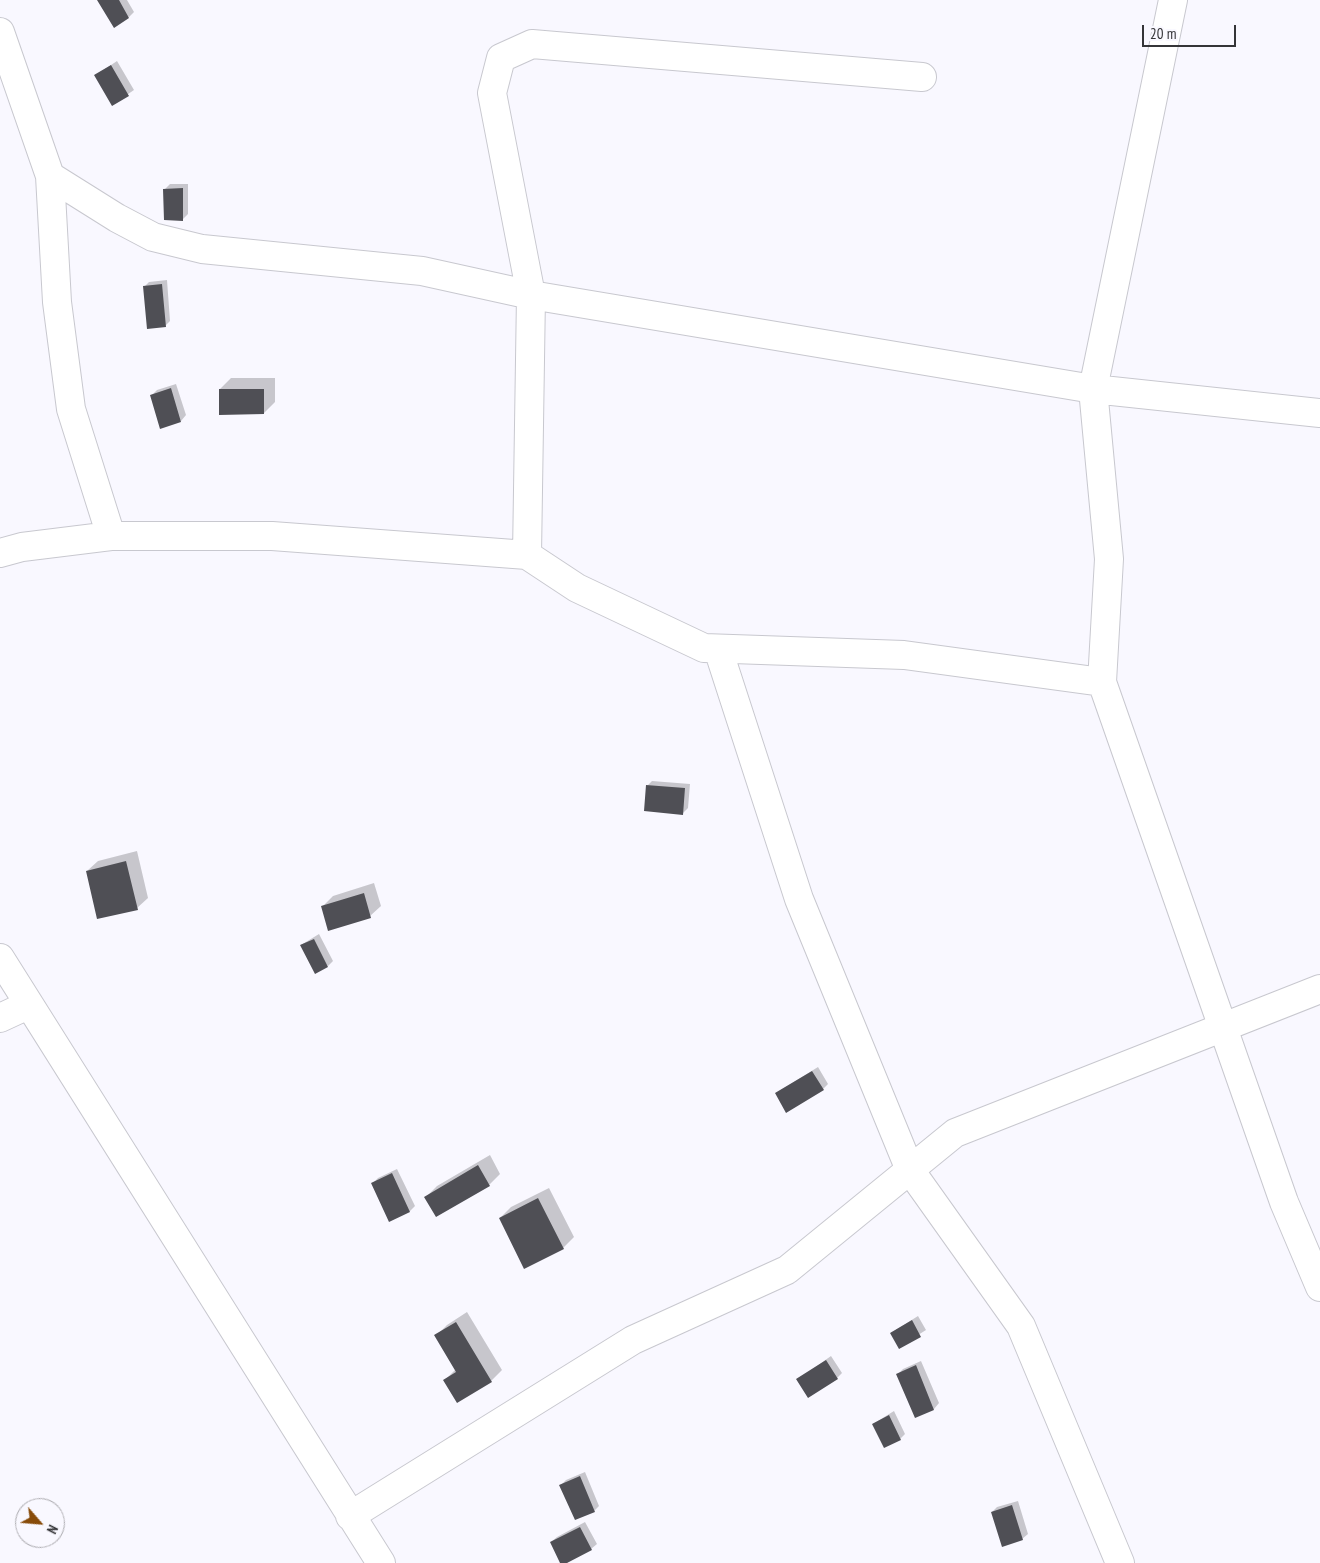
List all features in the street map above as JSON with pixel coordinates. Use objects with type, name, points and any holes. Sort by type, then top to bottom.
[{"type":"street","points":[[1173,0],[1093,389],[1109,559],[1102,682],[1284,1202],[1320,1287]]},
{"type":"street","points":[[0,32],[50,176],[57,302],[71,409],[110,536]]},
{"type":"street","points":[[527,554],[531,295],[492,93],[501,58],[532,44],[922,77]]},
{"type":"street","points":[[50,176],[117,218],[153,237],[211,250],[422,271],[531,295],[1093,389],[1320,413]]},
{"type":"street","points":[[0,553],[22,547],[110,536],[272,536],[527,554],[577,588],[704,648],[718,650],[904,655],[1102,682]]},
{"type":"street","points":[[718,650],[799,899],[910,1170],[1021,1326],[1120,1563]]},
{"type":"street","points":[[0,958],[381,1563]]},
{"type":"street","points":[[350,1516],[632,1340],[787,1270],[955,1133],[1320,989]]},
{"type":"street","points":[[0,1018],[28,1004]]},
{"type":"building","points":[[97,0],[119,0],[129,18],[114,28]]},
{"type":"building","points":[[111,65],[129,96],[112,106],[94,75]]},
{"type":"building","points":[[183,188],[183,221],[164,220],[163,189]]},
{"type":"building","points":[[162,284],[166,327],[147,329],[143,286]]},
{"type":"building","points":[[171,388],[181,422],[160,429],[150,395]]},
{"type":"building","points":[[219,389],[264,389],[264,414],[219,415]]},
{"type":"building","points":[[646,785],[685,788],[683,815],[644,811]]},
{"type":"building","points":[[126,861],[138,910],[97,919],[86,871]]},
{"type":"building","points":[[364,893],[371,918],[328,931],[321,906]]},
{"type":"building","points":[[314,939],[328,967],[315,974],[300,945]]},
{"type":"building","points":[[812,1071],[824,1090],[786,1113],[775,1093]]},
{"type":"building","points":[[478,1165],[490,1186],[436,1217],[424,1197]]},
{"type":"building","points":[[392,1173],[410,1212],[389,1222],[371,1183]]},
{"type":"building","points":[[538,1198],[564,1249],[524,1269],[499,1218]]},
{"type":"building","points":[[912,1320],[921,1337],[899,1349],[890,1333]]},
{"type":"building","points":[[456,1322],[492,1382],[457,1403],[443,1380],[456,1372],[434,1335]]},
{"type":"building","points":[[826,1360],[838,1379],[808,1398],[796,1379]]},
{"type":"building","points":[[916,1365],[934,1410],[915,1418],[896,1374]]},
{"type":"building","points":[[889,1415],[901,1440],[884,1448],[872,1424]]},
{"type":"building","points":[[580,1476],[595,1512],[575,1520],[559,1485]]},
{"type":"building","points":[[1012,1505],[1023,1540],[1002,1547],[991,1512]]},
{"type":"building","points":[[580,1527],[592,1550],[567,1563],[560,1563],[550,1542]]}]
